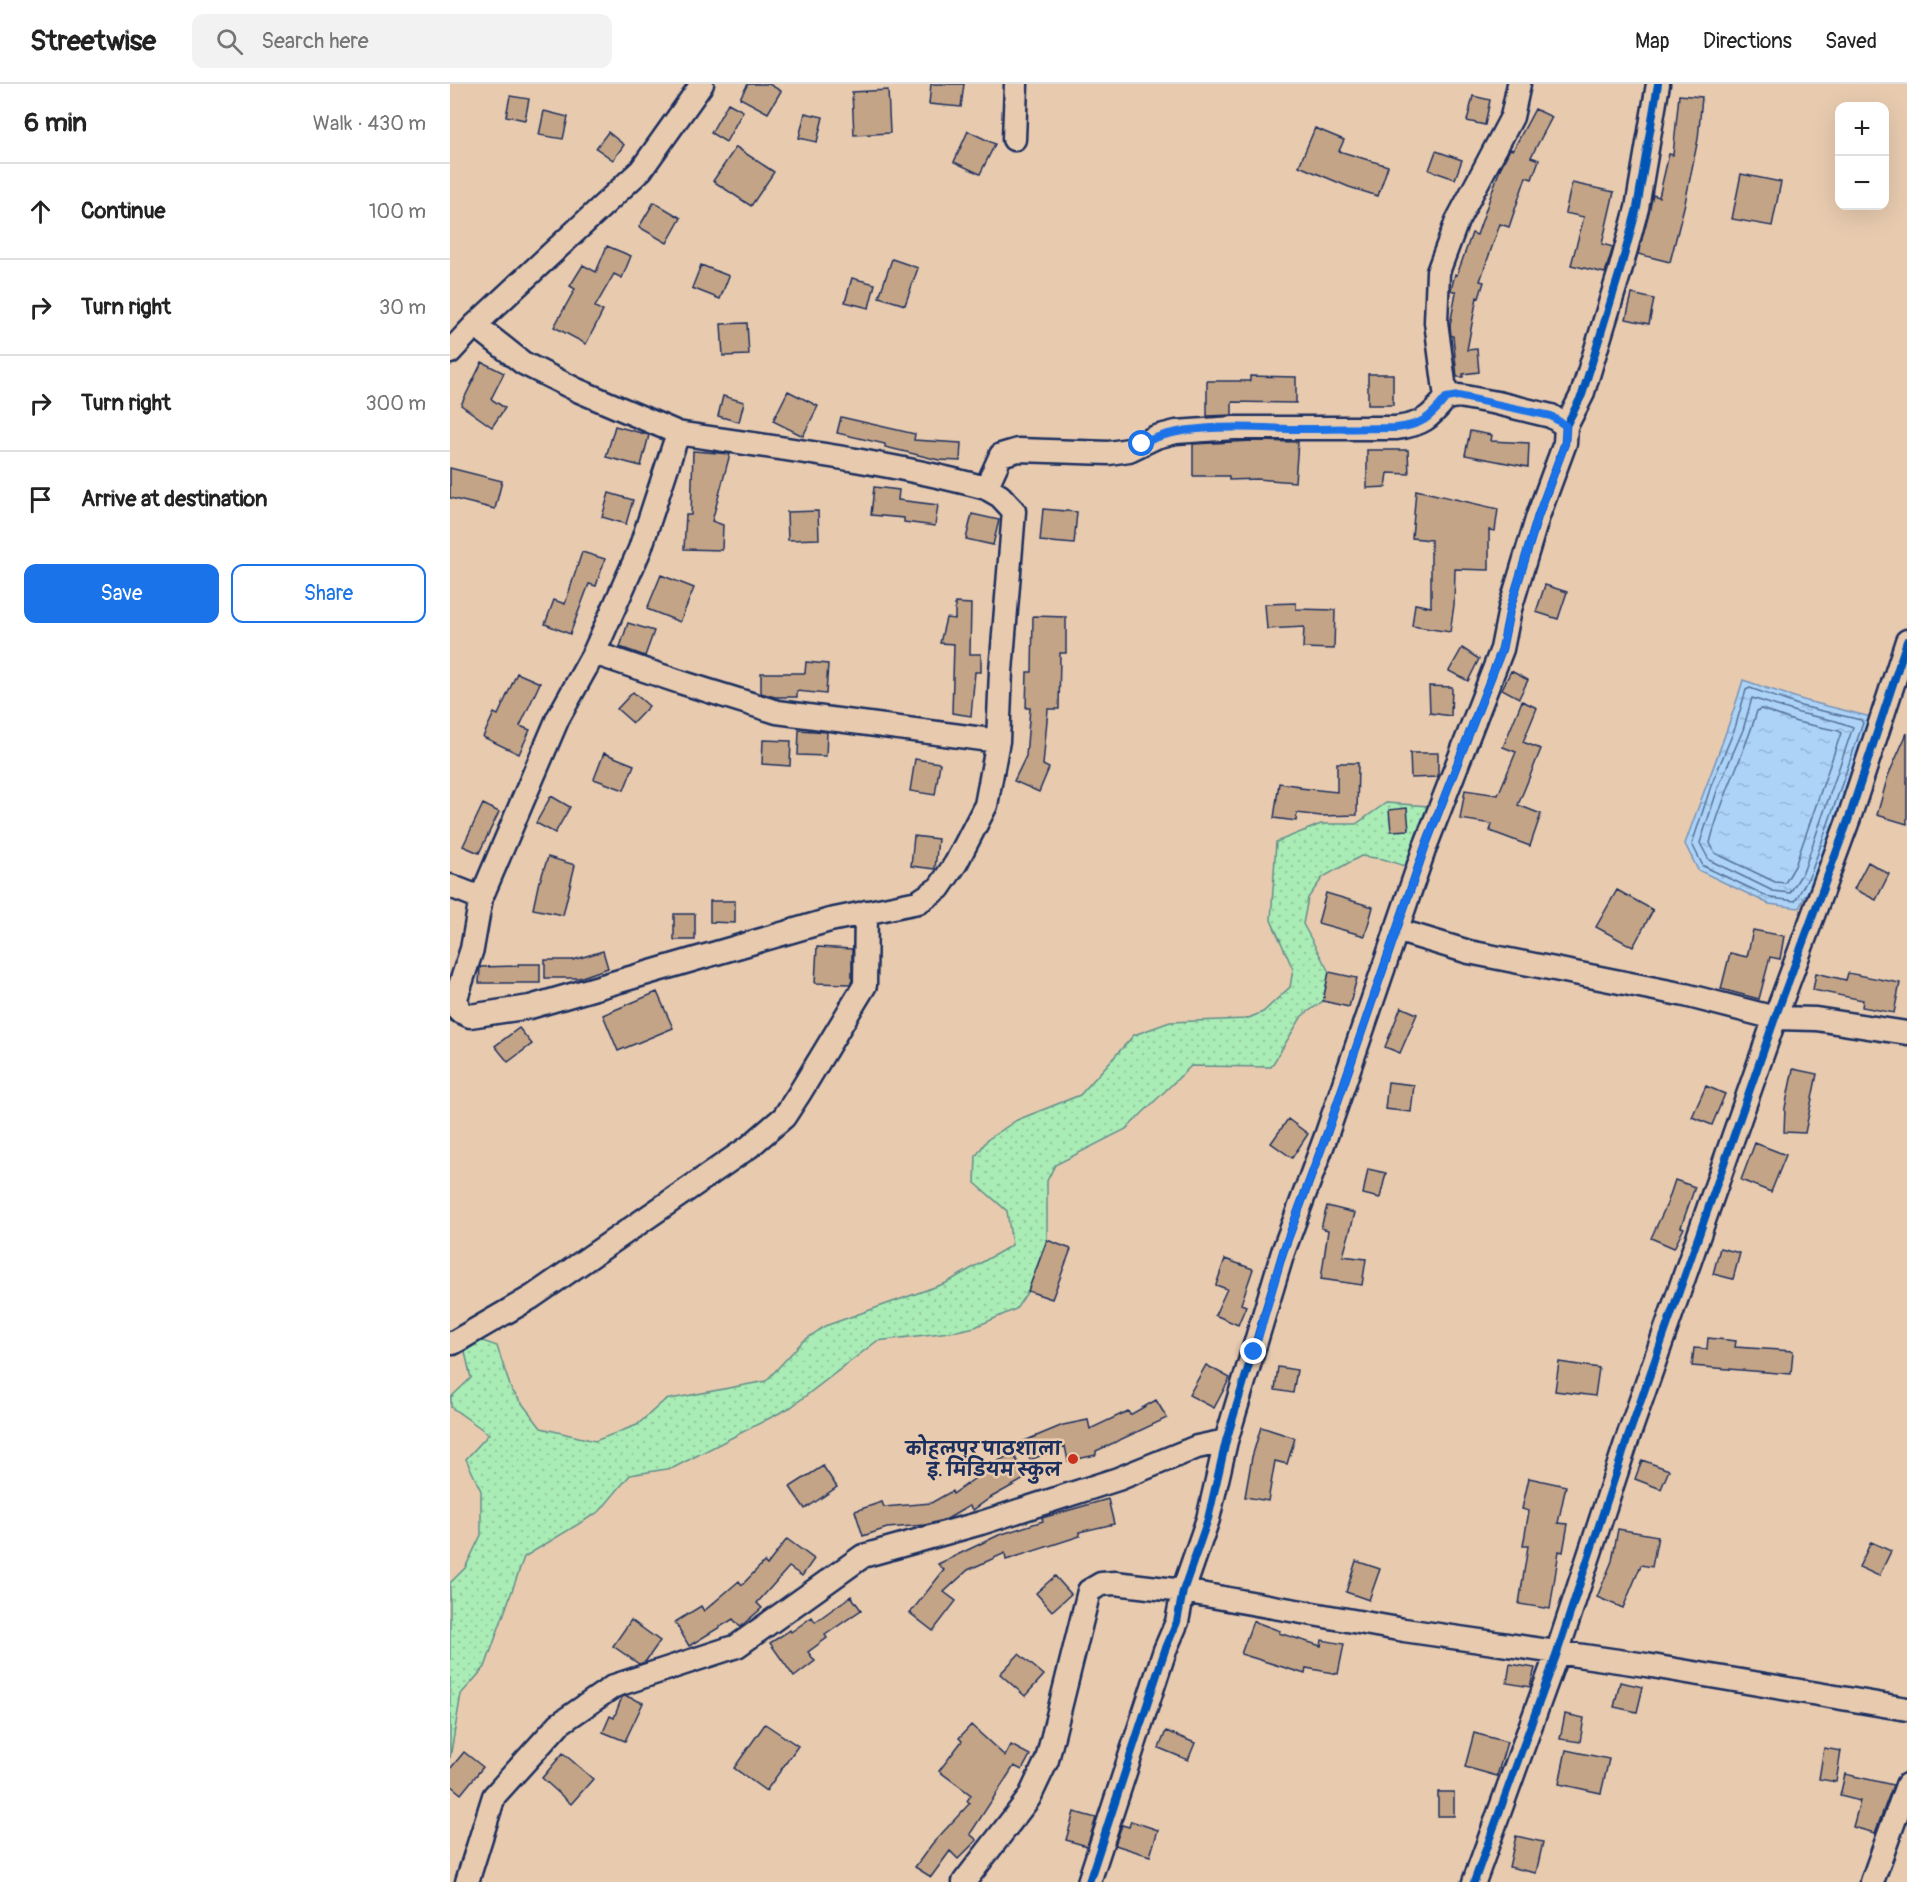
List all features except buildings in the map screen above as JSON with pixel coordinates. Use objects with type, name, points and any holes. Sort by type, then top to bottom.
[{"type":"street","points":[[450,352],[475,325],[641,170],[702,84]]},
{"type":"street","points":[[1014,139],[1016,84]]},
{"type":"street","points":[[1446,398],[1436,322],[1438,272],[1456,221],[1512,117],[1519,84]]},
{"type":"street","points":[[1089,1882],[1208,1519],[1226,1441],[1283,1252],[1333,1116],[1425,847],[1502,649],[1510,609],[1538,516],[1565,443],[1566,426],[1582,395],[1620,271],[1637,208],[1658,84]]},
{"type":"street","points":[[475,325],[522,363],[577,390],[678,433],[861,461],[953,479],[987,488],[1000,496],[1014,511],[998,741],[986,805],[956,863],[939,888],[918,902],[830,920],[530,1007],[470,1016],[459,1011],[456,998],[472,949],[481,898],[558,718],[594,653],[640,549],[678,433]]},
{"type":"street","points":[[987,488],[1001,456],[1018,450],[1109,453],[1129,450],[1156,436],[1176,432],[1234,428],[1415,426],[1429,417],[1446,398],[1458,396],[1551,416],[1566,426]]},
{"type":"street","points":[[1474,1882],[1557,1653],[1627,1440],[1775,1018],[1849,818],[1907,641]]},
{"type":"street","points":[[594,653],[777,712],[998,741]]},
{"type":"street","points":[[450,886],[481,898]]},
{"type":"street","points":[[450,1343],[532,1297],[749,1147],[784,1117],[864,985],[866,912]]},
{"type":"street","points":[[1396,930],[1468,952],[1685,995],[1775,1018],[1816,1019],[1907,1033]]},
{"type":"street","points":[[467,1882],[494,1796],[559,1724],[614,1686],[737,1646],[863,1556],[981,1523],[1118,1479],[1197,1447],[1226,1441]]},
{"type":"street","points":[[964,1882],[1029,1798],[1047,1760],[1089,1591],[1101,1584],[1115,1583],[1183,1591],[1305,1614],[1658,1667],[1907,1709]]},
{"type":"street","points":[[1872,1882],[1907,1785]]},
{"type":"green space","points":[[1386,803],[1429,806],[1408,867],[1383,859],[1361,856],[1323,877],[1308,898],[1303,924],[1329,972],[1323,1001],[1302,1016],[1271,1067],[1191,1066],[1126,1129],[1055,1165],[1047,1181],[1047,1240],[1028,1291],[1016,1309],[975,1327],[877,1341],[791,1407],[673,1468],[630,1475],[600,1511],[524,1557],[485,1667],[461,1694],[450,1758],[450,1583],[465,1568],[481,1535],[481,1491],[466,1459],[489,1434],[451,1407],[451,1397],[471,1378],[465,1352],[480,1340],[497,1346],[511,1389],[541,1428],[595,1441],[637,1425],[665,1400],[766,1381],[802,1342],[825,1326],[946,1283],[1012,1245],[1007,1211],[975,1183],[976,1156],[987,1140],[1017,1120],[1080,1095],[1134,1035],[1170,1022],[1246,1019],[1263,1012],[1290,987],[1293,969],[1271,920],[1276,842],[1321,824],[1356,824]]},
{"type":"water","points":[[1743,680],[1803,700],[1871,717],[1816,875],[1799,908],[1769,904],[1698,870],[1685,844],[1723,742]]},
{"type":"cycle path","points":[[1089,1882],[1165,1650],[1177,1622],[1183,1591],[1208,1519],[1226,1441],[1283,1252],[1326,1136],[1425,847],[1502,649],[1510,609],[1538,516],[1565,443],[1566,426],[1582,395],[1620,271],[1637,208],[1658,84]]},
{"type":"cycle path","points":[[1474,1882],[1557,1653],[1627,1440],[1775,1018],[1849,818],[1907,641]]},
{"type":"place","name":"कोहलपुर पाठशाला इ. मिडियम स्कुल","points":[[1073,1459]]},
{"type":"route","points":[[1142,444],[1156,436],[1176,432],[1234,428],[1415,426],[1429,417],[1446,398],[1458,396],[1551,416],[1566,426],[1565,443],[1538,516],[1510,609],[1502,649],[1425,847],[1326,1136],[1283,1252],[1254,1352]]}]
